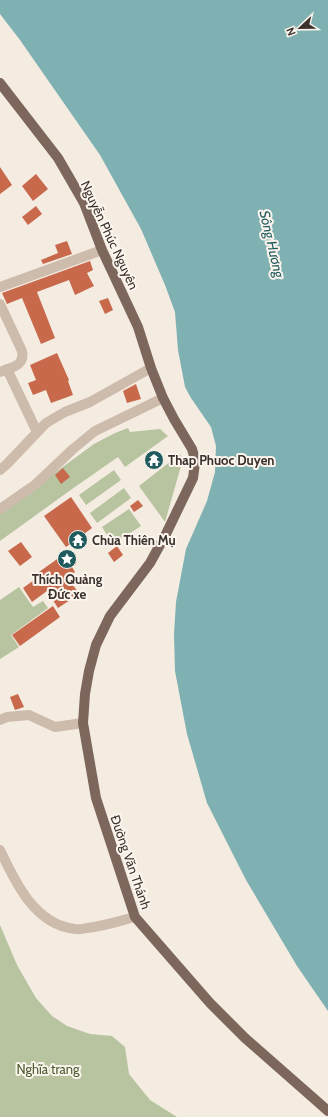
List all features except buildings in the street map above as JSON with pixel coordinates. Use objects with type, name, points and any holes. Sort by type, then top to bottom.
[{"type":"main road","name":"Nguyễn Phúc Nguyên","points":[[0,83],[58,158],[84,203],[102,250],[138,327],[151,368],[163,398]]},
{"type":"main road","name":"Đường Văn Thánh","points":[[163,398],[192,449],[195,463],[193,478],[150,563],[110,616],[96,645],[85,694],[83,723],[96,798],[135,917],[220,1013],[245,1038],[328,1111]]},
{"type":"street","points":[[0,287],[102,250]]},
{"type":"street","points":[[0,304],[23,356],[21,362],[4,370],[37,432]]},
{"type":"street","points":[[0,470],[46,423],[65,412],[90,402],[151,368]]},
{"type":"street","points":[[0,509],[36,484],[73,449],[95,431],[163,398]]},
{"type":"street","points":[[0,720],[7,717],[29,715],[55,726],[83,723]]},
{"type":"street","points":[[0,850],[22,892],[40,913],[57,924],[76,930],[105,925],[135,917]]},
{"type":"green space","points":[[128,428],[130,432],[160,429],[168,436],[125,467],[118,457],[0,541],[0,513],[94,444]]},
{"type":"green space","points":[[180,454],[183,459],[165,522],[139,486]]},
{"type":"green space","points":[[114,470],[121,480],[86,505],[79,495]]},
{"type":"green space","points":[[124,488],[131,498],[97,523],[90,513]]},
{"type":"green space","points":[[129,509],[141,526],[113,544],[102,527]]},
{"type":"green space","points":[[19,587],[33,607],[43,601],[48,608],[11,635],[19,647],[0,659],[0,600]]},
{"type":"green space","name":"Nghĩa trang","points":[[0,925],[17,965],[36,998],[52,1016],[67,1026],[90,1034],[112,1036],[125,1047],[129,1074],[150,1100],[177,1117],[0,1117]]},
{"type":"water","name":"Sông Hương","points":[[0,0],[328,0],[328,1011],[297,966],[246,880],[207,803],[187,734],[175,671],[174,634],[176,602],[186,549],[207,501],[215,472],[216,446],[211,427],[185,387],[178,350],[175,312],[141,229],[100,155],[20,40],[0,14]]},
{"type":"place","name":"Thap Phuoc Duyen","points":[[154,460]]},
{"type":"place","name":"Chùa Thiên Mụ","points":[[78,540]]},
{"type":"place","name":"Thích Quảng Đức xe","points":[[67,559]]}]
